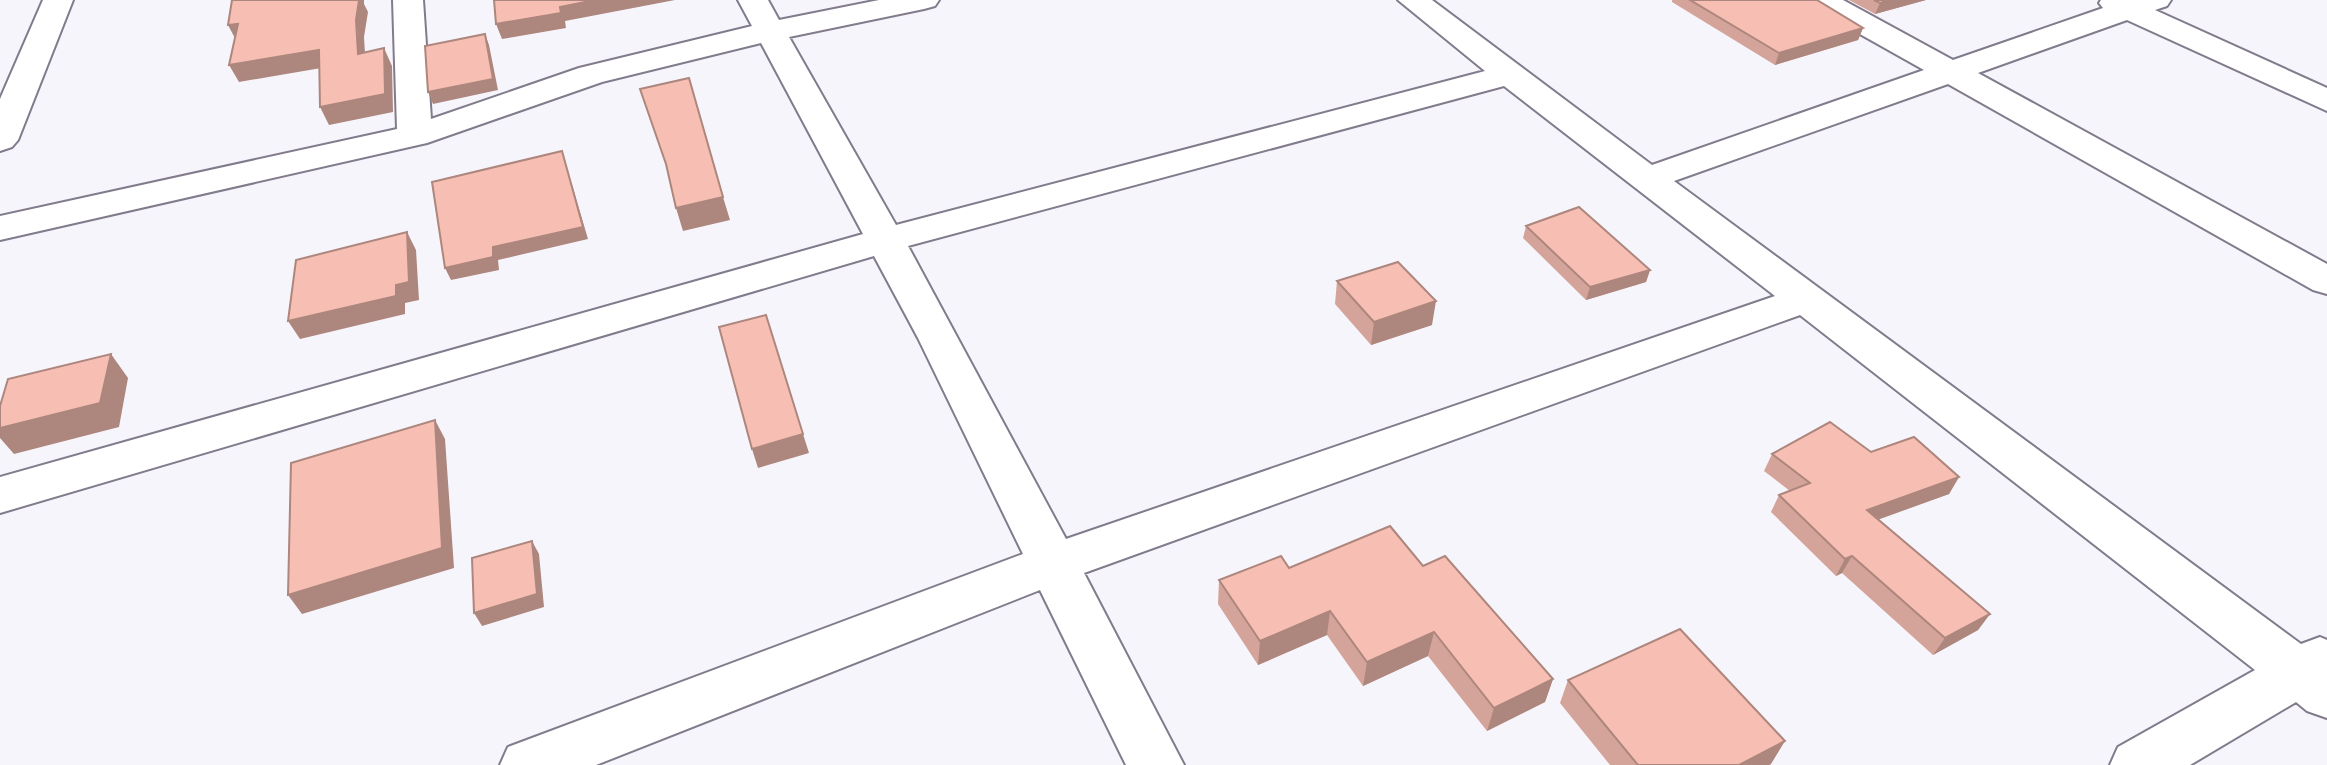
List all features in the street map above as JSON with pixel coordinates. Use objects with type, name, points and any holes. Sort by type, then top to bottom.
[{"type":"street","points":[[0,140],[58,0]]},
{"type":"street","points":[[408,0],[415,136]]},
{"type":"street","points":[[0,228],[415,136],[763,16],[924,0]]},
{"type":"street","points":[[1413,0],[1649,178],[1803,300],[2317,674],[2139,765]]},
{"type":"street","points":[[1821,0],[2327,281]]},
{"type":"street","points":[[1649,178],[1952,73],[2131,3],[2327,101]]},
{"type":"street","points":[[763,16],[886,240],[1155,765]]},
{"type":"street","points":[[0,495],[886,240],[1510,74]]},
{"type":"street","points":[[529,765],[1053,564],[1803,300]]},
{"type":"building","points":[[232,0],[359,0],[356,20],[358,54],[384,48],[385,94],[320,107],[319,50],[229,65],[238,24],[228,25]]},
{"type":"building","points":[[494,0],[595,0],[560,7],[561,13],[496,24]]},
{"type":"building","points":[[1690,0],[1817,0],[1863,28],[1779,53]]},
{"type":"building","points":[[485,34],[493,79],[428,92],[425,46]]},
{"type":"building","points":[[689,78],[723,197],[676,208],[666,164],[640,89]]},
{"type":"building","points":[[562,151],[583,227],[493,247],[493,257],[445,268],[432,182]]},
{"type":"building","points":[[1579,207],[1650,270],[1590,287],[1526,226]]},
{"type":"building","points":[[407,232],[409,282],[396,285],[396,296],[288,321],[296,260]]},
{"type":"building","points":[[1398,262],[1436,301],[1374,322],[1337,281]]},
{"type":"building","points":[[766,315],[803,434],[752,449],[719,327]]},
{"type":"building","points":[[111,354],[100,403],[0,428],[0,406],[8,379]]},
{"type":"building","points":[[435,420],[442,548],[288,595],[291,463]]},
{"type":"building","points":[[1830,422],[1871,452],[1914,437],[1959,477],[1867,510],[1990,614],[1945,638],[1852,556],[1845,559],[1779,495],[1810,483],[1772,454]]},
{"type":"building","points":[[1390,526],[1423,566],[1445,556],[1553,679],[1494,708],[1434,632],[1367,662],[1330,611],[1260,641],[1219,580],[1281,556],[1289,568]]},
{"type":"building","points":[[532,541],[537,594],[474,613],[472,558]]},
{"type":"building","points":[[1680,629],[1785,741],[1739,765],[1638,765],[1568,680]]}]
